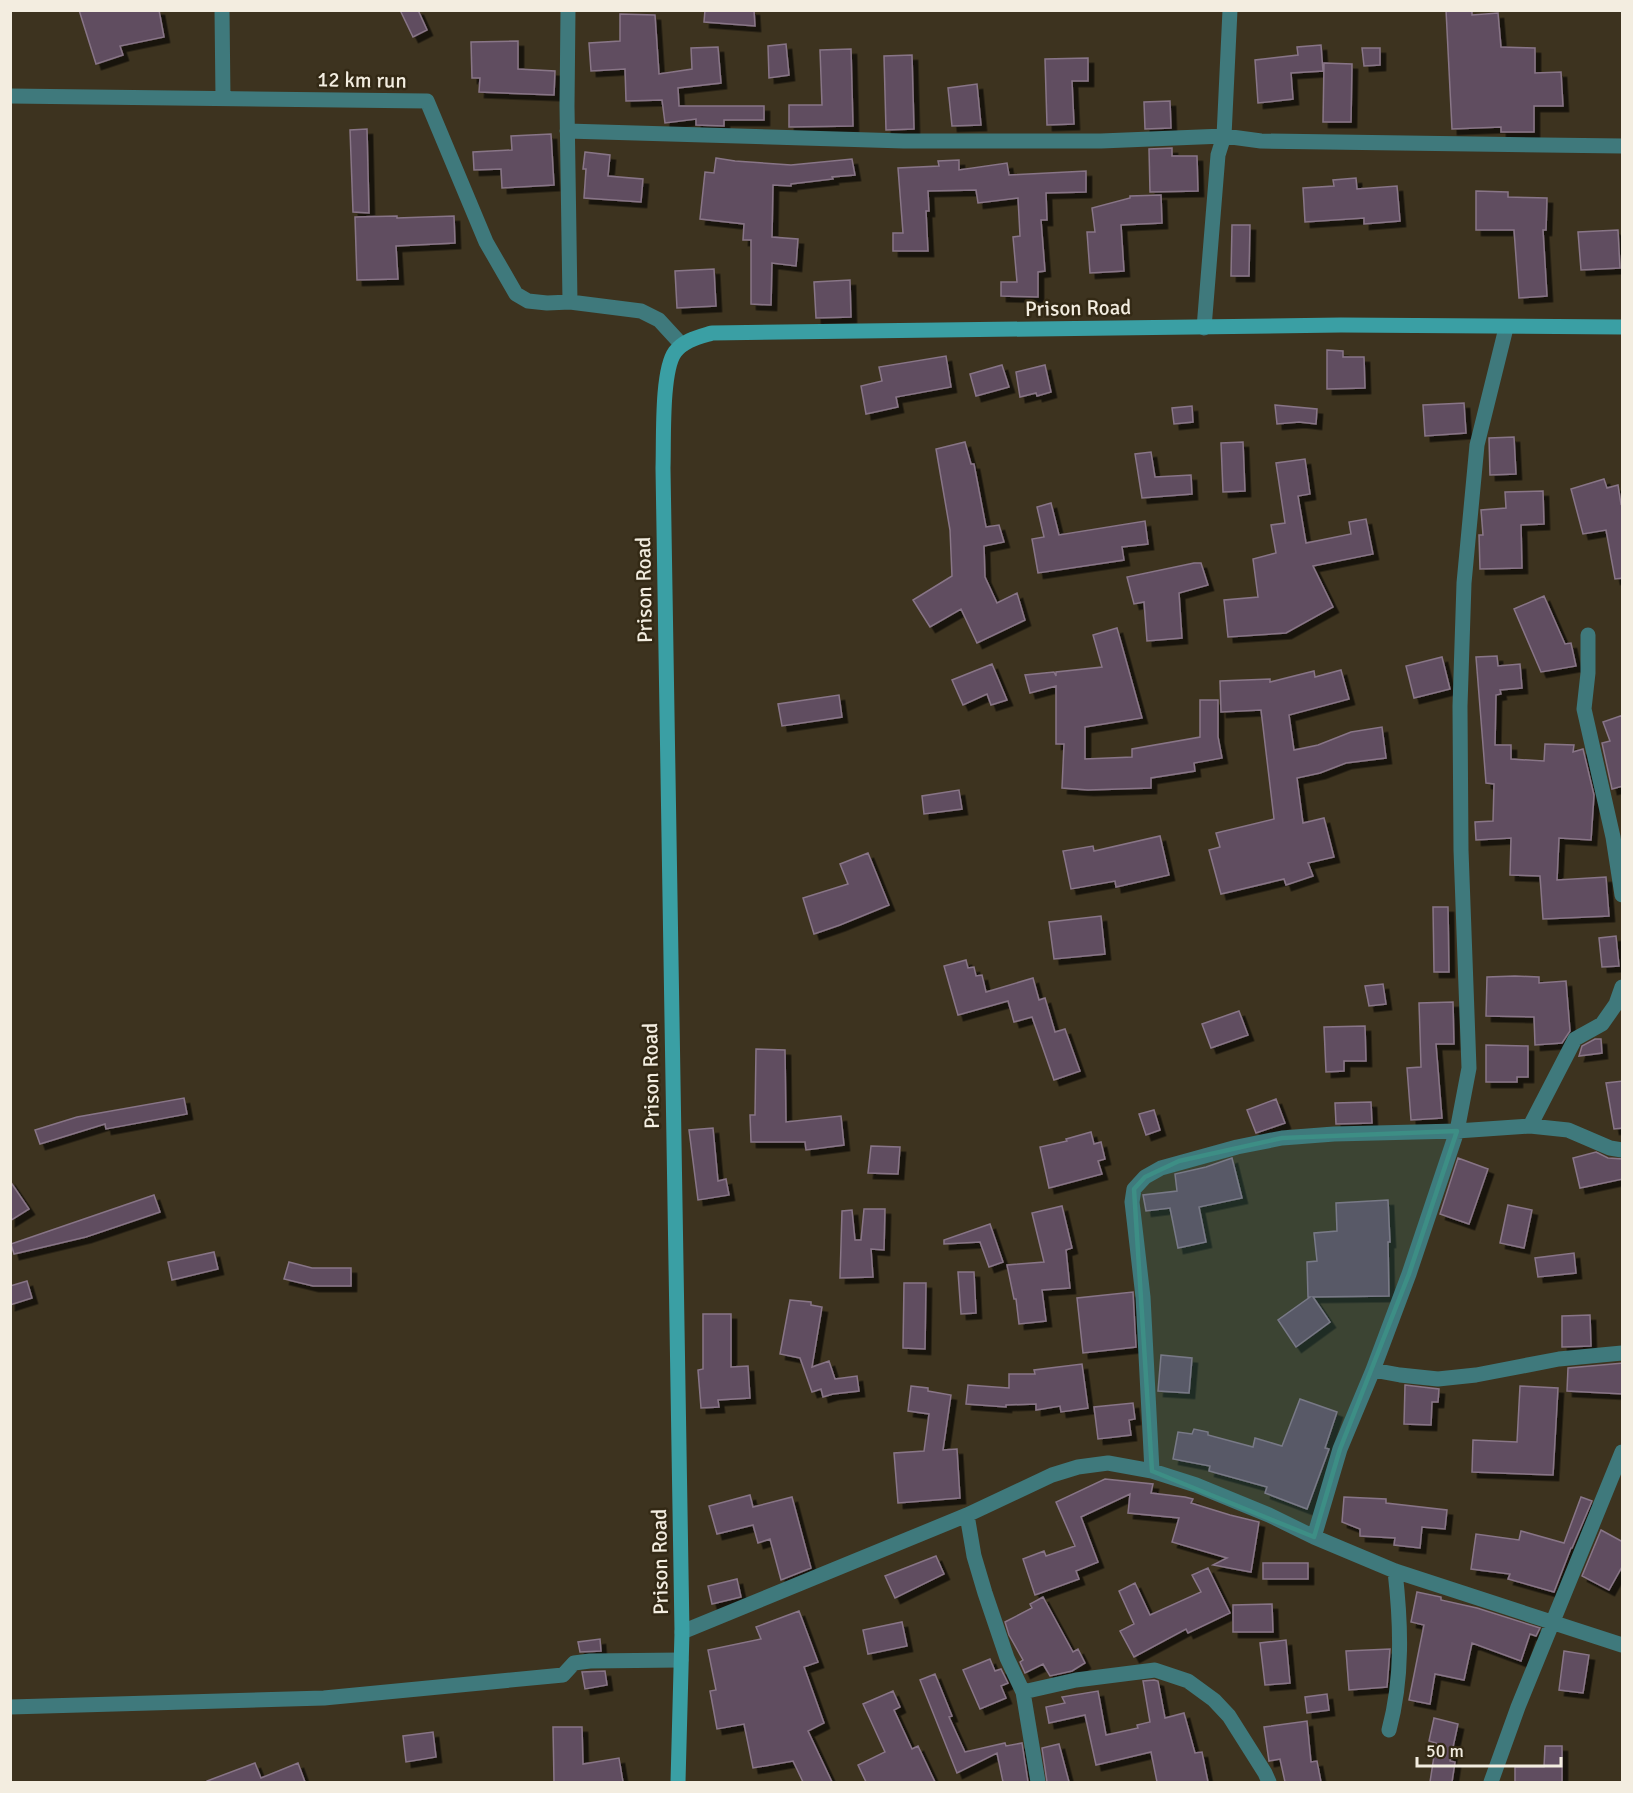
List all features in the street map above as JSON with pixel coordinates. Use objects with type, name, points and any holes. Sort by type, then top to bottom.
[{"type":"street","points":[[222,10],[223,99]]},
{"type":"street","points":[[568,10],[567,131],[570,302]]},
{"type":"street","points":[[1204,328],[1218,155],[1224,136],[1230,10]]},
{"type":"street","name":"12 km run","points":[[10,96],[427,102],[486,242],[516,294],[528,301],[570,302],[641,311],[659,320],[682,345]]},
{"type":"street","points":[[567,131],[904,141],[1101,141],[1224,136],[1261,141],[1623,146]]},
{"type":"street","name":"Prison Road","points":[[678,1782],[682,1632],[663,468],[667,376],[675,352],[682,345],[697,337],[712,333],[1341,325],[1506,328],[1623,327]]},
{"type":"street","points":[[1314,1538],[1340,1449],[1409,1274],[1457,1131],[1469,1068],[1461,849],[1460,706],[1464,583],[1477,445],[1506,328]]},
{"type":"street","points":[[1588,635],[1588,673],[1584,709],[1613,837],[1623,895]]},
{"type":"street","points":[[1530,1126],[1575,1039],[1602,1024],[1616,1004],[1623,987]]},
{"type":"street","points":[[1152,1471],[1143,1297],[1132,1202],[1134,1189],[1145,1177],[1179,1161],[1282,1138],[1334,1134],[1457,1131],[1530,1126],[1568,1130],[1610,1148],[1623,1150]]},
{"type":"street","points":[[1373,1370],[1438,1378],[1476,1375],[1559,1359],[1623,1353]]},
{"type":"street","points":[[1491,1782],[1553,1622],[1623,1452]]},
{"type":"street","points":[[682,1632],[968,1515],[1022,1488],[1078,1467],[1108,1463],[1152,1471],[1269,1515],[1314,1538],[1395,1571],[1623,1645]]},
{"type":"street","points":[[968,1515],[974,1556],[984,1593],[1007,1658],[1023,1692],[1038,1782]]},
{"type":"street","points":[[1389,1730],[1397,1687],[1400,1630],[1395,1571]]},
{"type":"street","points":[[10,1707],[324,1698],[562,1675],[574,1663],[590,1661],[681,1660]]},
{"type":"street","points":[[1023,1692],[1076,1680],[1155,1670],[1188,1681],[1214,1700],[1229,1716],[1269,1782]]},
{"type":"highlighted area","points":[[1457,1131],[1409,1274],[1340,1449],[1314,1537],[1152,1471],[1134,1189],[1145,1177],[1179,1161],[1282,1138]]},
{"type":"building","points":[[79,10],[159,10],[164,37],[120,46],[123,55],[96,64]]},
{"type":"building","points":[[400,10],[418,10],[427,30],[413,37]]},
{"type":"building","points":[[705,10],[754,10],[755,26],[704,22]]},
{"type":"building","points":[[1446,10],[1472,10],[1472,15],[1498,13],[1501,47],[1535,48],[1535,73],[1561,72],[1563,106],[1534,106],[1534,132],[1501,132],[1501,127],[1452,129]]},
{"type":"building","points":[[620,14],[655,15],[659,74],[692,69],[691,48],[718,47],[721,83],[678,88],[679,106],[764,106],[764,120],[724,120],[724,126],[696,125],[696,119],[665,123],[662,100],[626,101],[625,69],[591,71],[589,43],[620,41]]},
{"type":"building","points":[[518,41],[518,69],[555,71],[554,95],[479,92],[480,78],[472,78],[471,42]]},
{"type":"building","points":[[786,44],[789,75],[769,78],[768,46]]},
{"type":"building","points":[[1321,45],[1323,71],[1291,73],[1293,99],[1258,103],[1255,60],[1298,55],[1297,47]]},
{"type":"building","points":[[1362,48],[1380,48],[1380,65],[1364,66]]},
{"type":"building","points":[[851,49],[853,126],[789,127],[789,105],[822,105],[820,50]]},
{"type":"building","points":[[912,55],[914,129],[886,130],[884,56]]},
{"type":"building","points":[[1088,58],[1088,81],[1072,81],[1074,124],[1047,125],[1045,59]]},
{"type":"building","points":[[1324,63],[1352,64],[1351,122],[1323,122]]},
{"type":"building","points":[[977,84],[981,125],[952,126],[948,88]]},
{"type":"building","points":[[1170,101],[1171,128],[1145,129],[1144,102]]},
{"type":"building","points":[[367,129],[369,213],[353,212],[350,130]]},
{"type":"building","points":[[551,134],[554,185],[502,188],[501,169],[474,170],[473,152],[512,150],[511,136]]},
{"type":"building","points":[[1172,148],[1172,156],[1197,156],[1198,191],[1150,192],[1149,149]]},
{"type":"building","points":[[585,152],[610,155],[608,176],[643,179],[641,202],[584,198]]},
{"type":"building","points":[[716,158],[791,165],[852,159],[855,175],[791,184],[791,186],[773,185],[772,237],[798,239],[796,266],[772,263],[771,305],[751,304],[751,240],[743,240],[744,224],[700,219],[705,172],[714,173]]},
{"type":"building","points":[[959,160],[959,170],[1007,163],[1009,175],[1086,171],[1086,192],[1046,193],[1047,220],[1041,220],[1045,271],[1038,272],[1038,297],[1001,296],[1001,282],[1017,282],[1013,237],[1020,236],[1018,198],[978,203],[976,190],[928,191],[929,211],[926,211],[928,251],[893,251],[893,233],[903,233],[898,168],[939,166],[938,161]]},
{"type":"building","points":[[1356,178],[1357,189],[1397,186],[1400,221],[1364,224],[1364,218],[1305,222],[1303,188],[1334,186],[1333,180]]},
{"type":"building","points":[[1476,191],[1508,192],[1508,197],[1547,198],[1546,230],[1543,230],[1547,296],[1519,298],[1514,230],[1476,230]]},
{"type":"building","points":[[1161,195],[1162,223],[1121,225],[1124,271],[1090,273],[1087,232],[1095,232],[1092,208],[1130,198],[1130,196]]},
{"type":"building","points":[[397,216],[397,218],[454,216],[455,243],[396,246],[398,279],[357,280],[355,217]]},
{"type":"building","points":[[1232,225],[1250,225],[1249,276],[1231,276]]},
{"type":"building","points":[[1618,230],[1620,268],[1581,270],[1578,232]]},
{"type":"building","points":[[714,269],[716,306],[677,308],[675,271]]},
{"type":"building","points":[[850,280],[851,317],[816,318],[814,282]]},
{"type":"building","points":[[1327,350],[1343,351],[1343,357],[1364,357],[1365,388],[1327,389]]},
{"type":"building","points":[[946,356],[951,387],[896,397],[898,407],[866,414],[861,386],[882,381],[879,367]]},
{"type":"building","points":[[1002,365],[1009,387],[976,396],[970,374]]},
{"type":"building","points":[[1045,365],[1051,392],[1020,397],[1016,372]]},
{"type":"building","points":[[1464,403],[1466,433],[1425,436],[1423,405]]},
{"type":"building","points":[[1275,405],[1317,409],[1316,424],[1299,422],[1277,424]]},
{"type":"building","points":[[1192,406],[1193,422],[1174,424],[1172,408]]},
{"type":"building","points":[[1514,437],[1516,474],[1490,475],[1489,438]]},
{"type":"building","points":[[965,442],[971,464],[974,464],[986,527],[999,525],[1004,542],[984,546],[985,577],[997,603],[1017,593],[1025,620],[977,643],[961,609],[930,627],[913,600],[952,576],[950,530],[936,449]]},
{"type":"building","points":[[1243,442],[1245,491],[1223,492],[1221,443]]},
{"type":"building","points":[[1151,452],[1155,477],[1191,475],[1192,494],[1142,498],[1135,454]]},
{"type":"building","points":[[1305,459],[1310,494],[1298,496],[1306,543],[1351,534],[1349,522],[1366,519],[1373,554],[1313,566],[1333,607],[1286,633],[1228,637],[1224,600],[1258,597],[1253,559],[1276,553],[1271,525],[1285,523],[1276,463]]},
{"type":"building","points":[[1604,479],[1607,488],[1618,485],[1621,504],[1623,503],[1623,578],[1615,579],[1606,530],[1583,534],[1571,489]]},
{"type":"building","points":[[1543,491],[1544,524],[1521,525],[1522,568],[1480,569],[1479,535],[1483,535],[1481,510],[1506,508],[1505,492]]},
{"type":"building","points":[[1051,503],[1059,535],[1145,521],[1148,544],[1122,547],[1124,560],[1038,573],[1032,539],[1044,537],[1037,507]]},
{"type":"building","points":[[1201,563],[1208,585],[1179,593],[1182,638],[1147,641],[1144,602],[1134,604],[1127,577]]},
{"type":"building","points":[[1544,596],[1565,644],[1571,643],[1576,666],[1541,672],[1514,609]]},
{"type":"building","points":[[1117,628],[1142,718],[1085,727],[1085,759],[1132,757],[1132,749],[1200,737],[1200,700],[1218,700],[1218,737],[1222,758],[1194,763],[1195,771],[1151,778],[1151,788],[1088,790],[1062,788],[1064,744],[1056,744],[1056,686],[1030,693],[1025,675],[1054,672],[1056,676],[1056,672],[1102,667],[1093,635]]},
{"type":"building","points":[[1497,656],[1498,666],[1520,664],[1522,688],[1500,690],[1501,694],[1496,695],[1495,745],[1511,745],[1511,759],[1544,761],[1545,744],[1574,745],[1573,752],[1583,749],[1594,795],[1591,840],[1559,838],[1557,880],[1606,877],[1609,916],[1543,919],[1540,876],[1510,875],[1511,838],[1476,840],[1475,822],[1493,821],[1494,784],[1486,783],[1476,657]]},
{"type":"building","points":[[1442,657],[1450,689],[1414,698],[1406,666]]},
{"type":"building","points":[[992,664],[1007,700],[991,705],[987,694],[963,705],[952,680]]},
{"type":"building","points":[[1341,670],[1349,699],[1289,715],[1294,750],[1318,745],[1351,732],[1382,727],[1386,758],[1346,763],[1320,773],[1297,778],[1303,823],[1324,818],[1334,857],[1308,863],[1313,876],[1286,885],[1284,879],[1221,894],[1209,850],[1220,847],[1216,833],[1274,819],[1261,710],[1221,712],[1220,681],[1270,679],[1270,682],[1314,671],[1315,677]]},
{"type":"building","points":[[839,695],[842,717],[782,726],[778,704]]},
{"type":"building","points":[[1623,715],[1623,786],[1612,789],[1602,743],[1610,741],[1603,722]]},
{"type":"building","points":[[959,790],[962,809],[924,814],[922,796]]},
{"type":"building","points":[[1160,836],[1169,875],[1116,887],[1115,881],[1071,889],[1063,851],[1093,846],[1094,851]]},
{"type":"building","points":[[868,853],[889,905],[814,934],[803,898],[848,884],[840,864]]},
{"type":"building","points":[[1433,907],[1448,907],[1449,972],[1434,972]]},
{"type":"building","points":[[1101,916],[1105,954],[1054,959],[1049,922]]},
{"type":"building","points":[[1616,936],[1619,966],[1602,967],[1599,938]]},
{"type":"building","points":[[966,960],[968,968],[974,967],[976,976],[982,975],[986,992],[1033,978],[1039,1000],[1045,998],[1055,1032],[1065,1029],[1080,1071],[1054,1080],[1032,1017],[1014,1022],[1008,1001],[958,1015],[944,966]]},
{"type":"building","points":[[1487,977],[1539,977],[1539,983],[1566,981],[1570,1031],[1562,1043],[1535,1045],[1534,1017],[1486,1016]]},
{"type":"building","points":[[1383,984],[1386,1004],[1369,1006],[1365,986]]},
{"type":"building","points":[[1453,1002],[1454,1044],[1436,1044],[1442,1118],[1411,1120],[1407,1068],[1421,1067],[1419,1003]]},
{"type":"building","points":[[1239,1011],[1248,1035],[1211,1048],[1202,1024]]},
{"type":"building","points":[[1365,1026],[1366,1061],[1344,1061],[1344,1071],[1326,1072],[1324,1027]]},
{"type":"building","points":[[1595,1039],[1601,1039],[1602,1053],[1579,1056],[1582,1046]]},
{"type":"building","points":[[1486,1045],[1528,1046],[1528,1077],[1517,1077],[1517,1082],[1486,1082]]},
{"type":"building","points":[[756,1049],[785,1050],[786,1122],[841,1116],[844,1145],[806,1150],[805,1142],[751,1142],[750,1115],[755,1115]]},
{"type":"building","points":[[1623,1081],[1623,1128],[1614,1129],[1606,1083]]},
{"type":"building","points":[[184,1098],[187,1114],[106,1129],[105,1124],[40,1144],[35,1130],[77,1117]]},
{"type":"building","points":[[1276,1099],[1285,1123],[1256,1133],[1247,1110]]},
{"type":"building","points":[[1371,1102],[1372,1123],[1336,1124],[1335,1103]]},
{"type":"building","points":[[1154,1110],[1160,1130],[1146,1135],[1139,1114]]},
{"type":"building","points":[[713,1128],[718,1181],[726,1179],[729,1195],[698,1200],[689,1130]]},
{"type":"building","points":[[1091,1132],[1094,1144],[1101,1142],[1105,1159],[1098,1161],[1102,1174],[1049,1188],[1040,1147],[1067,1141],[1066,1139]]},
{"type":"building","points":[[871,1146],[900,1147],[898,1174],[868,1173]]},
{"type":"building","points":[[1596,1152],[1608,1158],[1623,1159],[1623,1179],[1580,1188],[1573,1158]]},
{"type":"building","points":[[1232,1158],[1242,1198],[1199,1207],[1206,1242],[1178,1248],[1170,1208],[1146,1211],[1143,1195],[1177,1191],[1175,1174]]},
{"type":"building","points":[[1458,1158],[1488,1169],[1469,1224],[1440,1214]]},
{"type":"building","points":[[10,1181],[29,1209],[10,1221]]},
{"type":"building","points":[[154,1195],[160,1212],[86,1237],[14,1254],[11,1244]]},
{"type":"building","points":[[1388,1200],[1389,1296],[1313,1297],[1330,1322],[1296,1347],[1278,1320],[1310,1297],[1308,1297],[1307,1262],[1317,1261],[1314,1233],[1337,1231],[1336,1203]]},
{"type":"building","points":[[1508,1205],[1532,1210],[1524,1248],[1500,1243]]},
{"type":"building","points":[[1062,1206],[1072,1248],[1066,1250],[1070,1288],[1042,1290],[1046,1321],[1019,1324],[1016,1299],[1014,1299],[1007,1265],[1044,1262],[1032,1213]]},
{"type":"building","points":[[864,1209],[885,1209],[884,1250],[871,1249],[873,1277],[840,1278],[842,1211],[852,1210],[855,1240],[861,1240]]},
{"type":"building","points":[[990,1224],[1003,1262],[989,1267],[980,1242],[944,1244],[944,1240]]},
{"type":"building","points":[[214,1252],[218,1269],[172,1280],[168,1262]]},
{"type":"building","points":[[1574,1253],[1576,1273],[1538,1277],[1535,1258]]},
{"type":"building","points":[[289,1262],[312,1268],[351,1268],[351,1286],[313,1286],[284,1279]]},
{"type":"building","points":[[958,1272],[974,1272],[976,1313],[961,1314]]},
{"type":"building","points":[[27,1281],[32,1298],[10,1305],[10,1286]]},
{"type":"building","points":[[904,1283],[926,1283],[925,1349],[903,1348]]},
{"type":"building","points":[[1133,1292],[1136,1347],[1083,1353],[1077,1298]]},
{"type":"building","points":[[790,1300],[811,1302],[811,1305],[822,1307],[812,1367],[829,1361],[835,1379],[857,1376],[859,1391],[823,1397],[821,1389],[812,1392],[800,1358],[780,1354]]},
{"type":"building","points":[[703,1314],[731,1314],[731,1367],[748,1366],[750,1398],[718,1400],[719,1407],[701,1408],[698,1370],[703,1369]]},
{"type":"building","points":[[1590,1315],[1591,1346],[1562,1347],[1562,1316]]},
{"type":"building","points":[[1161,1355],[1192,1358],[1189,1393],[1158,1391]]},
{"type":"building","points":[[1623,1363],[1623,1394],[1567,1391],[1568,1368]]},
{"type":"building","points":[[1082,1364],[1088,1408],[1061,1412],[1060,1406],[1036,1410],[1036,1404],[1006,1405],[1006,1407],[966,1404],[968,1385],[1009,1388],[1009,1374],[1035,1374],[1034,1370]]},
{"type":"building","points":[[1405,1385],[1439,1389],[1438,1402],[1432,1402],[1431,1425],[1404,1424]]},
{"type":"building","points":[[911,1386],[951,1395],[943,1450],[957,1449],[960,1498],[898,1503],[894,1453],[924,1451],[929,1414],[908,1411]]},
{"type":"building","points":[[1520,1386],[1558,1388],[1553,1475],[1472,1472],[1473,1440],[1517,1442]]},
{"type":"building","points":[[1300,1399],[1337,1412],[1325,1448],[1329,1449],[1307,1509],[1265,1493],[1267,1487],[1209,1471],[1210,1466],[1173,1459],[1178,1432],[1192,1434],[1194,1429],[1253,1447],[1255,1438],[1282,1446]]},
{"type":"building","points":[[1133,1403],[1135,1419],[1129,1420],[1131,1435],[1098,1439],[1094,1407]]},
{"type":"building","points":[[1105,1479],[1153,1484],[1151,1493],[1193,1499],[1191,1503],[1259,1522],[1251,1572],[1213,1565],[1227,1558],[1172,1542],[1179,1518],[1128,1513],[1130,1494],[1081,1517],[1098,1562],[1076,1571],[1079,1579],[1035,1595],[1023,1559],[1044,1551],[1046,1556],[1075,1546],[1056,1502]]},
{"type":"building","points":[[750,1495],[753,1507],[792,1497],[811,1568],[781,1580],[770,1539],[758,1543],[753,1525],[717,1534],[709,1506]]},
{"type":"building","points":[[1344,1497],[1386,1499],[1386,1503],[1447,1510],[1445,1529],[1422,1527],[1420,1548],[1394,1545],[1395,1538],[1360,1536],[1360,1529],[1342,1522]]},
{"type":"building","points":[[1581,1497],[1592,1501],[1554,1592],[1508,1579],[1510,1574],[1471,1569],[1476,1534],[1519,1540],[1521,1531],[1564,1543]]},
{"type":"building","points":[[1601,1530],[1623,1542],[1623,1565],[1609,1590],[1582,1576]]},
{"type":"building","points":[[936,1556],[944,1574],[895,1598],[885,1576]]},
{"type":"building","points":[[1263,1563],[1308,1563],[1308,1579],[1263,1579]]},
{"type":"building","points":[[1208,1568],[1230,1613],[1188,1633],[1186,1629],[1134,1657],[1120,1631],[1134,1624],[1119,1591],[1135,1583],[1150,1615],[1201,1592],[1192,1575]]},
{"type":"building","points":[[737,1579],[741,1597],[712,1604],[708,1586]]},
{"type":"building","points":[[1417,1592],[1441,1597],[1441,1600],[1477,1608],[1540,1628],[1536,1636],[1530,1634],[1521,1661],[1472,1643],[1464,1680],[1435,1674],[1430,1704],[1409,1700],[1424,1625],[1411,1622]]},
{"type":"building","points":[[1043,1597],[1073,1652],[1078,1649],[1085,1663],[1072,1671],[1050,1676],[1043,1664],[1025,1673],[1020,1662],[1023,1660],[1009,1635],[1005,1622],[1032,1608],[1030,1604]]},
{"type":"building","points":[[1272,1604],[1273,1632],[1233,1632],[1233,1605]]},
{"type":"building","points":[[799,1611],[818,1662],[804,1667],[824,1723],[808,1731],[832,1782],[803,1782],[793,1761],[753,1768],[744,1724],[717,1729],[710,1691],[716,1690],[708,1650],[761,1639],[756,1627]]},
{"type":"building","points":[[902,1622],[907,1646],[868,1654],[863,1630]]},
{"type":"building","points":[[600,1639],[601,1651],[580,1652],[578,1642]]},
{"type":"building","points":[[1286,1640],[1290,1683],[1265,1685],[1260,1643]]},
{"type":"building","points":[[1390,1649],[1387,1687],[1349,1690],[1346,1651]]},
{"type":"building","points":[[1564,1651],[1589,1655],[1583,1693],[1559,1690]]},
{"type":"building","points":[[990,1659],[995,1671],[1001,1669],[1008,1683],[1001,1686],[1006,1698],[980,1709],[963,1670]]},
{"type":"building","points":[[605,1671],[607,1685],[585,1689],[582,1672]]},
{"type":"building","points":[[935,1674],[952,1716],[949,1717],[965,1752],[1005,1743],[1006,1746],[1022,1743],[1028,1782],[1003,1782],[997,1753],[957,1773],[920,1680]]},
{"type":"building","points":[[1143,1681],[1158,1681],[1165,1718],[1184,1713],[1195,1753],[1202,1752],[1208,1782],[1157,1782],[1151,1752],[1096,1765],[1085,1715],[1049,1723],[1046,1707],[1065,1703],[1062,1697],[1098,1691],[1106,1735],[1138,1728],[1137,1725],[1150,1722]]},
{"type":"building","points":[[893,1691],[900,1707],[894,1710],[912,1749],[918,1746],[935,1782],[866,1782],[858,1765],[885,1752],[863,1704]]},
{"type":"building","points":[[1327,1694],[1329,1710],[1307,1713],[1305,1697]]},
{"type":"building","points":[[1434,1718],[1458,1724],[1450,1761],[1455,1762],[1452,1782],[1430,1782],[1436,1743],[1429,1741]]},
{"type":"building","points":[[1307,1721],[1311,1762],[1317,1761],[1321,1782],[1285,1782],[1280,1759],[1269,1761],[1264,1727]]},
{"type":"building","points":[[553,1727],[582,1727],[583,1764],[619,1758],[623,1782],[554,1782]]},
{"type":"building","points":[[433,1732],[436,1757],[406,1762],[403,1736]]},
{"type":"building","points":[[1059,1744],[1069,1782],[1047,1782],[1042,1748]]},
{"type":"building","points":[[1545,1746],[1562,1746],[1562,1782],[1515,1782],[1515,1767],[1544,1767]]},
{"type":"building","points":[[255,1763],[261,1778],[298,1763],[305,1782],[207,1782]]}]
